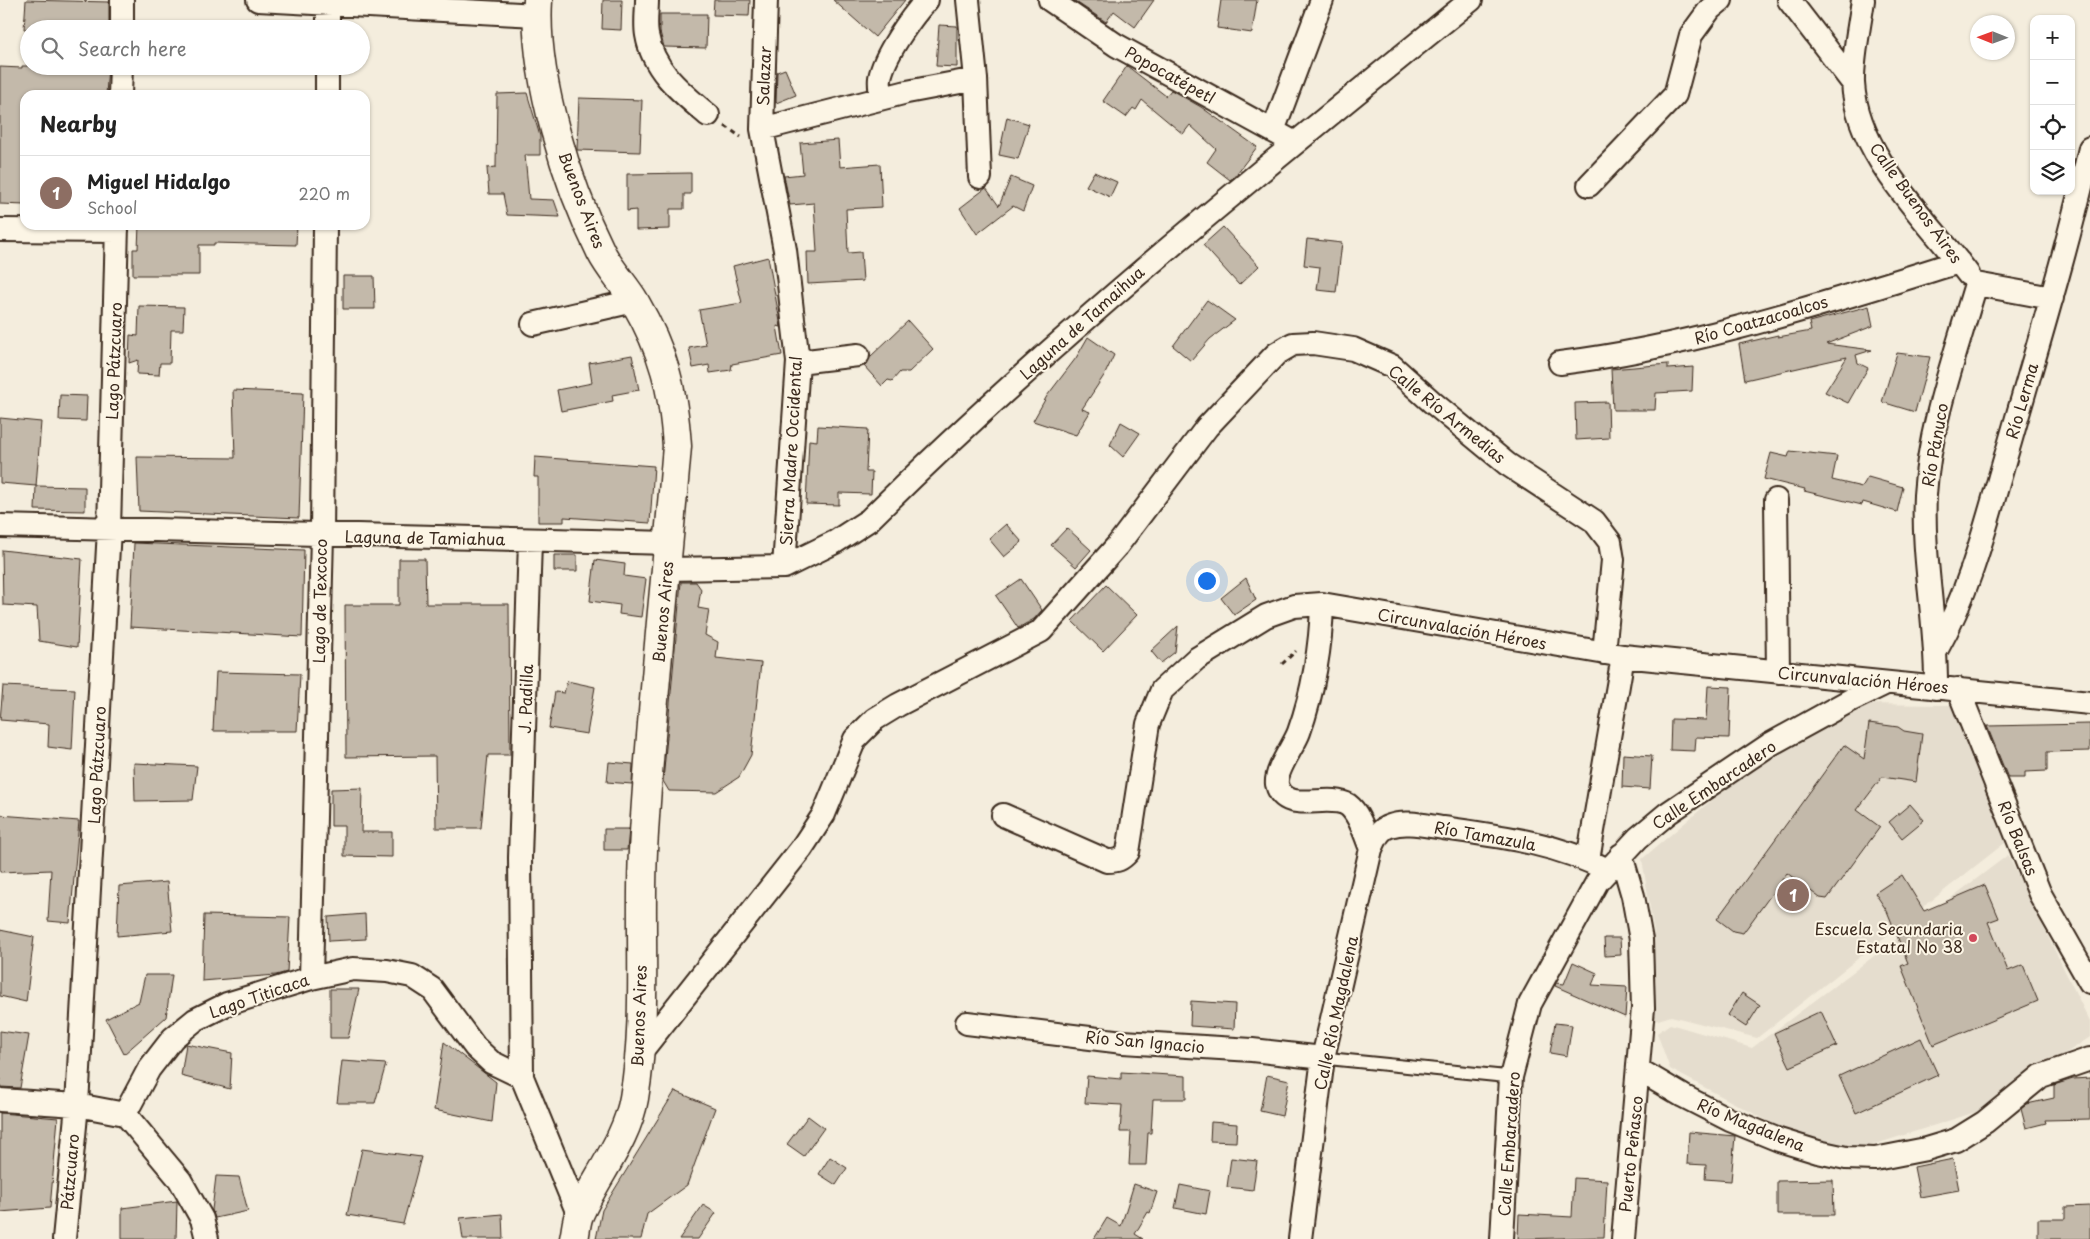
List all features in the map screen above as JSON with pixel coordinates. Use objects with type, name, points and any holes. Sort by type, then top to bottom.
[{"type":"street","points":[[122,0],[122,20]]},
{"type":"street","points":[[258,0],[538,8]]},
{"type":"street","points":[[647,0],[647,36],[655,60],[665,76],[708,115]]},
{"type":"street","name":"Salazar","points":[[765,152],[762,129],[766,0]]},
{"type":"street","points":[[881,98],[880,77],[883,69],[898,39],[927,0]]},
{"type":"street","points":[[968,0],[976,79],[980,177]]},
{"type":"street","name":"Popocatépetl","points":[[1050,0],[1116,45],[1295,143]]},
{"type":"street","points":[[1273,131],[1322,0]]},
{"type":"street","name":"Laguna de Tamaihua","points":[[668,556],[784,568],[835,542],[869,520],[1093,312],[1247,180],[1471,0]]},
{"type":"street","points":[[1589,185],[1675,95],[1691,35],[1710,9],[1721,0]]},
{"type":"street","points":[[1790,0],[1853,83]]},
{"type":"street","name":"Calle Buenos Aires","points":[[1863,0],[1853,83],[1860,116],[1873,151],[1929,227],[1976,284]]},
{"type":"street","points":[[328,2],[328,20]]},
{"type":"street","name":"Buenos Aires","points":[[538,8],[545,84],[571,179],[586,221],[602,254],[634,301],[661,354],[674,408],[677,446],[645,809],[640,908],[642,1010],[640,1053],[634,1101],[623,1131],[576,1228]]},
{"type":"street","points":[[120,90],[121,75]]},
{"type":"street","points":[[327,75],[327,90]]},
{"type":"street","points":[[762,129],[881,98],[976,79]]},
{"type":"street","name":"Río Lerma","points":[[1937,649],[1953,620],[1977,552],[2052,298],[2090,148]]},
{"type":"street","name":"Sierra Madre Occidental","points":[[765,152],[785,250],[798,362],[784,568]]},
{"type":"street","points":[[0,230],[20,230]]},
{"type":"street","name":"Lago Pátzcuaro","points":[[77,1105],[109,530],[117,230]]},
{"type":"street","name":"Lago de Texcoco","points":[[311,978],[322,535],[326,230]]},
{"type":"street","name":"Río Coatzacoalcos","points":[[1560,362],[1617,356],[1684,342],[1959,262]]},
{"type":"street","points":[[1976,284],[2052,298]]},
{"type":"street","name":"Río Pánuco","points":[[1947,688],[1937,649],[1926,536],[1925,496],[1930,454],[1950,372],[1976,284]]},
{"type":"street","points":[[533,324],[634,301]]},
{"type":"street","name":"Calle Río Armedias","points":[[640,1053],[801,849],[824,814],[855,739],[875,719],[898,705],[1041,631],[1117,546],[1207,428],[1276,354],[1293,344],[1313,342],[1353,349],[1392,366],[1507,464],[1594,521],[1610,542],[1613,560],[1613,655],[1605,862]]},
{"type":"street","points":[[798,362],[858,355]]},
{"type":"street","points":[[1776,500],[1778,672]]},
{"type":"street","name":"Laguna de Tamiahua","points":[[0,526],[530,541],[668,556]]},
{"type":"street","name":"J. Padilla","points":[[522,1077],[520,858],[530,541]]},
{"type":"street","points":[[1322,604],[1321,629],[1307,706],[1298,734],[1277,777],[1278,785],[1282,795],[1290,801],[1338,801],[1348,806],[1357,817],[1371,849]]},
{"type":"street","name":"Circunvalación Héroes","points":[[1003,815],[1107,861],[1118,861],[1124,857],[1128,852],[1148,724],[1162,690],[1196,660],[1266,616],[1294,606],[1322,604],[1613,655],[2090,702]]},
{"type":"street","name":"Calle Embarcadero","points":[[1502,1239],[1511,1077],[1530,1004],[1605,862],[1668,813],[1769,746],[1849,701],[1886,683]]},
{"type":"street","name":"Río Balsas","points":[[1947,688],[2040,894],[2090,982]]},
{"type":"street","name":"Río Tamazula","points":[[1371,849],[1380,830],[1389,826],[1411,824],[1495,835],[1605,862]]},
{"type":"street","name":"Calle Río Magdalena","points":[[1300,1239],[1323,1058],[1371,849]]},
{"type":"street","points":[[1605,862],[1633,896],[1641,940],[1643,1008],[1639,1070]]},
{"type":"street","name":"Lago Titicaca","points":[[125,1114],[149,1069],[173,1038],[195,1020],[227,1004],[311,978],[353,969],[387,971],[412,976],[432,989],[476,1047],[491,1062],[522,1077]]},
{"type":"street","name":"Río San Ignacio","points":[[967,1023],[1123,1042],[1252,1050],[1323,1058]]},
{"type":"street","name":"Río Magdalena","points":[[1639,1070],[1683,1096],[1730,1120],[1779,1140],[1846,1158],[1875,1159],[1926,1149],[1956,1140],[1992,1117],[2041,1076],[2090,1059]]},
{"type":"street","name":"Puerto Peñasco","points":[[1623,1239],[1639,1070]]},
{"type":"street","points":[[522,1077],[576,1228]]},
{"type":"street","points":[[0,1100],[77,1105],[125,1114],[180,1180],[202,1219],[207,1239]]},
{"type":"street","name":"Pátzcuaro","points":[[64,1239],[77,1105]]},
{"type":"lane","points":[[1323,1058],[1511,1077]]},
{"type":"path","points":[[708,115],[765,152]]},
{"type":"shaded area","points":[[1850,704],[1951,705],[2006,842],[1757,1038],[1671,1016],[1655,1021],[1654,932],[1642,859],[1751,767]]},
{"type":"shaded area","name":"Escuela Secundaria Estatal No 38","points":[[2008,855],[2090,1022],[2090,1037],[1979,1111],[1851,1152],[1781,1128],[1670,1069],[1657,1033],[1670,1024],[1752,1048]]},
{"type":"building","points":[[26,0],[109,2],[109,20],[25,20]]},
{"type":"building","points":[[603,0],[622,0],[621,30],[602,29]]},
{"type":"building","points":[[714,0],[750,0],[749,16],[713,15]]},
{"type":"building","points":[[833,0],[905,0],[875,37]]},
{"type":"building","points":[[1073,0],[1154,0],[1135,27],[1114,11],[1106,22]]},
{"type":"building","points":[[1221,0],[1257,0],[1252,33],[1217,28]]},
{"type":"building","points":[[660,14],[707,14],[706,48],[664,47],[660,32]]},
{"type":"building","points":[[939,25],[957,26],[957,67],[936,66]]},
{"type":"building","points":[[1127,66],[1166,96],[1171,90],[1201,107],[1257,147],[1234,177],[1230,180],[1207,162],[1216,149],[1190,125],[1183,134],[1142,100],[1136,110],[1133,108],[1126,117],[1103,101]]},
{"type":"building","points":[[0,67],[20,68],[20,75],[107,75],[106,90],[20,90],[20,205],[0,204]]},
{"type":"building","points":[[785,69],[796,95],[776,103],[777,72]]},
{"type":"building","points":[[527,93],[540,136],[540,155],[525,155],[529,199],[554,200],[560,217],[507,215],[503,194],[489,194],[487,168],[496,167],[497,94]]},
{"type":"building","points":[[579,98],[642,100],[640,152],[577,150]]},
{"type":"building","points":[[1007,117],[1029,124],[1018,159],[999,155]]},
{"type":"building","points":[[838,140],[840,167],[880,164],[882,207],[846,209],[848,253],[861,252],[863,281],[808,284],[807,252],[817,252],[814,203],[790,205],[784,176],[803,174],[800,143]]},
{"type":"building","points":[[1094,172],[1117,182],[1110,197],[1086,186]]},
{"type":"building","points":[[691,173],[691,194],[684,194],[684,209],[670,209],[670,229],[636,230],[636,210],[627,211],[627,174]]},
{"type":"building","points":[[1011,177],[1032,186],[1023,211],[1013,206],[977,234],[960,208],[986,188],[999,206]]},
{"type":"building","points":[[1223,227],[1259,266],[1239,285],[1203,245]]},
{"type":"building","points":[[139,230],[297,230],[296,245],[214,243],[214,245],[199,245],[199,275],[133,275],[133,249],[138,249]]},
{"type":"building","points":[[1307,239],[1342,243],[1336,292],[1317,290],[1320,267],[1304,265]]},
{"type":"building","points":[[768,257],[781,327],[777,326],[782,355],[732,364],[731,370],[710,373],[709,365],[693,368],[689,348],[706,345],[699,310],[742,303],[733,266]]},
{"type":"building","points":[[343,276],[374,276],[375,309],[343,309]]},
{"type":"building","points":[[1207,300],[1235,320],[1210,339],[1191,361],[1173,346]]},
{"type":"building","points":[[139,306],[184,307],[183,330],[171,330],[170,363],[160,363],[159,375],[137,374],[138,360],[129,363],[130,335],[138,336]]},
{"type":"building","points":[[1869,306],[1873,326],[1826,344],[1872,350],[1856,355],[1858,363],[1868,368],[1848,403],[1825,392],[1847,357],[1745,380],[1739,344],[1778,335],[1778,337],[1811,331],[1809,322]]},
{"type":"building","points":[[908,321],[933,349],[909,372],[900,372],[892,381],[888,380],[882,386],[864,366],[871,356]]},
{"type":"building","points":[[1088,337],[1114,355],[1105,374],[1082,409],[1090,412],[1076,435],[1033,421],[1047,396],[1076,358]]},
{"type":"building","points":[[1897,353],[1930,357],[1915,412],[1882,402]]},
{"type":"building","points":[[632,355],[639,390],[612,395],[613,401],[561,411],[557,390],[592,383],[589,363]]},
{"type":"building","points":[[1668,364],[1668,369],[1693,367],[1692,391],[1656,393],[1655,410],[1613,410],[1611,369]]},
{"type":"building","points":[[233,390],[303,393],[299,518],[139,511],[137,457],[235,458]]},
{"type":"building","points":[[60,395],[87,396],[86,421],[59,420]]},
{"type":"building","points":[[1608,402],[1609,438],[1576,440],[1575,403]]},
{"type":"building","points":[[0,418],[41,422],[36,486],[0,483]]},
{"type":"building","points":[[1121,422],[1140,433],[1123,457],[1110,445]]},
{"type":"building","points":[[818,426],[868,429],[866,472],[872,472],[871,494],[839,493],[839,505],[806,504],[809,440],[817,441]]},
{"type":"building","points":[[1790,451],[1837,456],[1832,480],[1862,487],[1868,477],[1903,487],[1897,512],[1863,502],[1862,505],[1804,491],[1805,489],[1764,479],[1771,453],[1788,457]]},
{"type":"building","points":[[535,457],[654,466],[650,523],[564,517],[564,522],[538,522],[538,477],[534,477]]},
{"type":"building","points":[[36,486],[85,487],[85,511],[35,510]]},
{"type":"building","points":[[1006,524],[1022,542],[1004,557],[989,539]]},
{"type":"building","points":[[1067,528],[1091,550],[1076,567],[1051,545]]},
{"type":"building","points":[[134,543],[304,550],[302,637],[130,627]]},
{"type":"building","points":[[2,550],[82,559],[77,647],[39,641],[37,607],[3,605]]},
{"type":"building","points":[[554,555],[577,555],[577,571],[554,571]]},
{"type":"building","points":[[399,559],[425,559],[426,604],[509,604],[510,755],[488,755],[481,828],[436,828],[435,756],[346,757],[345,605],[399,605]]},
{"type":"building","points":[[595,560],[625,564],[624,576],[646,579],[641,617],[619,614],[620,605],[590,601]]},
{"type":"building","points":[[1246,578],[1256,600],[1234,615],[1221,598]]},
{"type":"building","points":[[1021,579],[1042,610],[1034,619],[1018,628],[996,596]]},
{"type":"building","points":[[681,582],[696,582],[701,589],[698,608],[709,610],[705,635],[718,642],[716,658],[761,663],[751,755],[739,777],[716,792],[669,791],[663,781]]},
{"type":"building","points":[[1106,585],[1137,615],[1103,651],[1072,621]]},
{"type":"building","points":[[1178,626],[1175,652],[1161,663],[1151,651]]},
{"type":"building","points":[[216,672],[300,674],[297,731],[213,731]]},
{"type":"building","points":[[567,681],[595,687],[587,734],[549,728],[555,692],[564,693]]},
{"type":"building","points":[[3,686],[75,689],[72,750],[48,747],[49,724],[0,720]]},
{"type":"building","points":[[1708,686],[1731,687],[1729,738],[1696,737],[1695,751],[1670,750],[1671,719],[1706,720]]},
{"type":"building","points":[[1869,723],[1898,727],[1904,731],[1922,734],[1916,782],[1882,777],[1857,810],[1880,827],[1827,899],[1820,898],[1787,873],[1743,933],[1733,931],[1717,919],[1844,745],[1864,759]]},
{"type":"building","points":[[2090,724],[2090,751],[2047,752],[2047,771],[2025,772],[2025,778],[2008,778],[1987,726]]},
{"type":"building","points":[[1623,754],[1652,756],[1650,789],[1622,787]]},
{"type":"building","points":[[609,762],[633,764],[632,784],[607,782]]},
{"type":"building","points":[[134,763],[197,766],[193,800],[135,801]]},
{"type":"building","points":[[362,788],[361,832],[392,832],[392,857],[344,856],[344,826],[331,826],[331,789]]},
{"type":"building","points":[[1910,804],[1924,820],[1902,838],[1889,822]]},
{"type":"building","points":[[0,815],[79,821],[70,923],[48,921],[51,870],[0,872]]},
{"type":"building","points":[[604,829],[629,829],[627,850],[604,850]]},
{"type":"building","points":[[1902,875],[1924,911],[1985,885],[1999,918],[1988,922],[2008,971],[2023,965],[2038,1001],[1933,1045],[1901,966],[1908,963],[1887,911],[1875,893]]},
{"type":"building","points":[[167,882],[172,931],[117,936],[119,886]]},
{"type":"building","points":[[365,914],[366,939],[329,941],[328,917]]},
{"type":"building","points":[[204,915],[290,917],[287,972],[276,975],[202,981]]},
{"type":"building","points":[[0,930],[34,937],[26,1002],[0,996]]},
{"type":"building","points":[[1604,938],[1620,938],[1621,955],[1605,956]]},
{"type":"building","points":[[1573,962],[1597,973],[1592,985],[1627,987],[1625,1017],[1555,986],[1556,983],[1564,984]]},
{"type":"building","points":[[145,975],[172,975],[166,1017],[124,1054],[106,1019],[139,1002]]},
{"type":"building","points":[[330,989],[359,989],[348,1038],[330,1038]]},
{"type":"building","points":[[1742,993],[1760,1005],[1746,1027],[1728,1015]]},
{"type":"building","points":[[1191,1001],[1235,1004],[1234,1029],[1190,1026]]},
{"type":"building","points":[[1821,1011],[1837,1046],[1790,1067],[1774,1033]]},
{"type":"building","points":[[1555,1023],[1572,1025],[1567,1056],[1550,1053]]},
{"type":"building","points":[[0,1031],[29,1035],[20,1088],[0,1087]]},
{"type":"building","points":[[1921,1038],[1938,1075],[1856,1113],[1839,1076]]},
{"type":"building","points":[[444,1042],[496,1082],[492,1122],[434,1110]]},
{"type":"building","points":[[186,1044],[232,1053],[230,1089],[181,1076]]},
{"type":"building","points":[[342,1061],[386,1064],[375,1103],[337,1103]]},
{"type":"building","points":[[1121,1072],[1186,1076],[1186,1099],[1153,1099],[1151,1133],[1148,1133],[1146,1165],[1129,1165],[1131,1132],[1120,1132],[1122,1105],[1085,1103],[1087,1076],[1121,1079]]},
{"type":"building","points":[[1267,1075],[1289,1080],[1282,1116],[1260,1111]]},
{"type":"building","points":[[2090,1078],[2090,1119],[2045,1120],[2046,1123],[2026,1128],[2021,1109],[2027,1104],[2054,1098],[2054,1085],[2073,1079]]},
{"type":"building","points":[[675,1091],[715,1108],[687,1185],[647,1214],[641,1239],[596,1239],[602,1210]]},
{"type":"building","points":[[0,1113],[58,1118],[50,1208],[0,1212]]},
{"type":"building","points":[[808,1116],[824,1128],[804,1156],[787,1144]]},
{"type":"building","points":[[1211,1122],[1237,1124],[1236,1142],[1210,1141]]},
{"type":"building","points":[[1689,1132],[1735,1136],[1731,1181],[1705,1179],[1706,1165],[1687,1164]]},
{"type":"building","points":[[362,1149],[421,1157],[403,1224],[347,1215]]},
{"type":"building","points":[[830,1157],[847,1168],[836,1185],[819,1174]]},
{"type":"building","points":[[1231,1158],[1257,1161],[1253,1190],[1227,1187]]},
{"type":"building","points":[[1953,1159],[1959,1190],[1920,1197],[1914,1167]]},
{"type":"building","points":[[216,1176],[239,1177],[248,1211],[215,1218],[212,1210]]},
{"type":"building","points":[[1574,1178],[1607,1180],[1604,1237],[1518,1239],[1519,1214],[1572,1217]]},
{"type":"building","points":[[1833,1180],[1834,1215],[1777,1215],[1777,1181]]},
{"type":"building","points":[[1134,1184],[1157,1192],[1150,1213],[1148,1212],[1135,1234],[1143,1239],[1094,1239],[1107,1218],[1121,1226]]},
{"type":"building","points":[[1180,1185],[1210,1191],[1206,1214],[1175,1208]]},
{"type":"building","points":[[177,1201],[176,1239],[122,1239],[122,1208]]},
{"type":"building","points":[[703,1205],[716,1213],[698,1239],[679,1239]]},
{"type":"building","points":[[2090,1206],[2090,1239],[2038,1239],[2038,1219],[2065,1219],[2065,1207]]},
{"type":"building","points":[[502,1214],[503,1239],[463,1239],[460,1218]]},
{"type":"place","name":"Miguel Hidalgo","points":[[1793,895]]},
{"type":"place","name":"Escuela Secundaria Estatal No 38","points":[[1973,938]]}]
